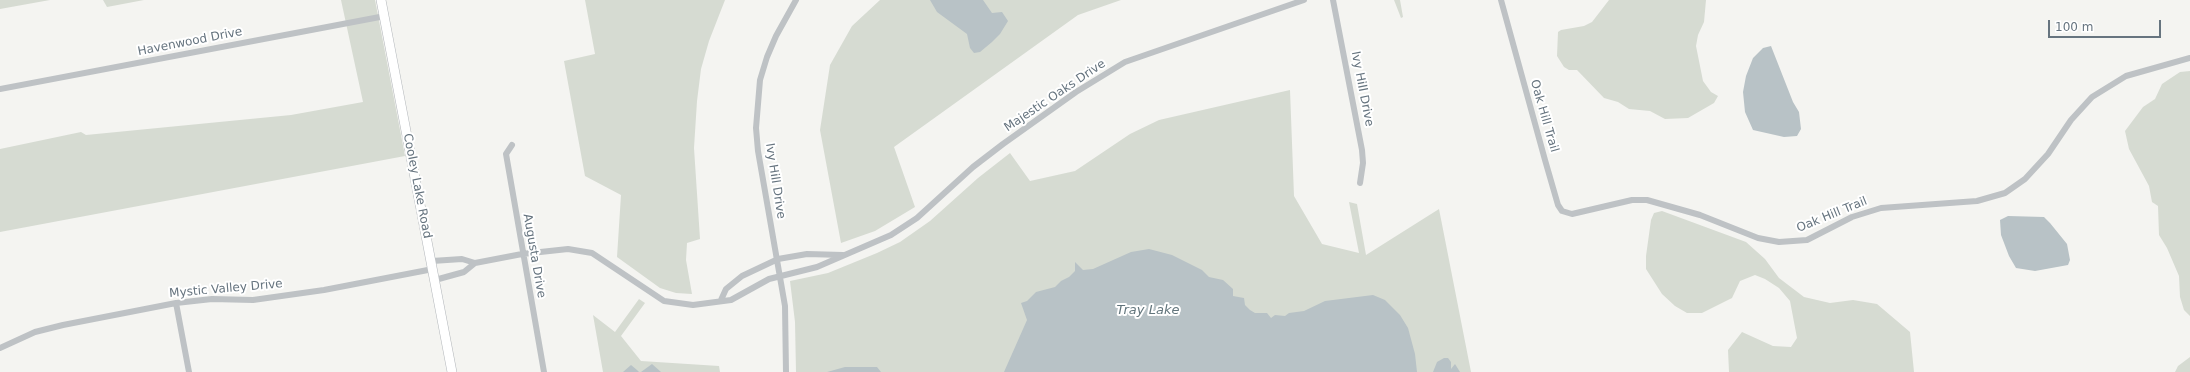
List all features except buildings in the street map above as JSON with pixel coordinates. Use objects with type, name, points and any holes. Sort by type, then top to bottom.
[{"type":"street","name":"Cooley Lake Road","points":[[381,0],[433,265],[452,372]]},
{"type":"street","name":"Ivy Hill Drive","points":[[786,372],[786,321],[778,259],[758,151],[757,102],[760,80],[767,57],[776,36],[796,0]]},
{"type":"street","name":"Majestic Oaks Drive","points":[[433,265],[462,259],[475,263],[557,249],[581,250],[592,253],[604,259],[664,301],[693,305],[721,300],[731,300],[780,275],[817,267],[891,235],[917,218],[973,167],[1003,144],[1076,92],[1125,62],[1304,0]]},
{"type":"street","name":"Ivy Hill Drive","points":[[1333,0],[1362,150],[1363,164],[1360,183]]},
{"type":"street","name":"Oak Hill Trail","points":[[1501,0],[1558,205],[1562,211],[1572,214],[1632,200],[1647,200],[1700,215],[1758,238],[1779,242],[1807,240],[1852,217],[1882,208],[1978,201],[2005,194],[2025,179],[2048,154],[2071,120],[2092,98],[2126,76],[2190,58]]},
{"type":"street","name":"Havenwood Drive","points":[[0,90],[385,16]]},
{"type":"street","name":"Augusta Drive","points":[[512,144],[506,154],[522,254],[544,372]]},
{"type":"street","name":"Majestic Oaks Drive","points":[[721,300],[726,289],[742,276],[778,259],[807,254],[845,256]]},
{"type":"street","name":"Majestic Oaks Drive","points":[[435,280],[464,272],[475,263]]},
{"type":"street","name":"Mystic Valley Drive","points":[[0,348],[35,332],[63,325],[176,303],[212,299],[253,300],[324,290],[433,265]]},
{"type":"street","points":[[176,303],[188,372]]},
{"type":"shaded area","points":[[0,0],[50,0],[0,9]]},
{"type":"shaded area","points":[[103,0],[144,0],[107,7]]},
{"type":"shaded area","points":[[341,0],[375,0],[405,156],[0,232],[0,149],[81,132],[86,135],[291,115],[363,102]]},
{"type":"shaded area","points":[[585,0],[725,0],[709,41],[701,69],[697,101],[694,148],[700,239],[687,243],[686,260],[692,294],[676,293],[660,288],[617,257],[621,195],[585,176],[564,61],[595,54]]},
{"type":"shaded area","points":[[880,0],[1121,0],[1078,15],[894,147],[915,207],[875,231],[841,243],[820,130],[830,65],[852,26]]},
{"type":"shaded area","points":[[1394,0],[1400,0],[1403,17],[1401,18]]},
{"type":"shaded area","points":[[1609,0],[1706,0],[1704,22],[1698,35],[1696,46],[1703,81],[1711,92],[1718,96],[1714,103],[1688,118],[1665,119],[1650,111],[1629,109],[1618,102],[1604,98],[1577,70],[1569,70],[1564,67],[1557,56],[1558,32],[1561,30],[1584,26],[1592,22]]},
{"type":"shaded area","points":[[2190,71],[2190,316],[2184,310],[2180,297],[2179,276],[2167,248],[2159,235],[2158,206],[2152,202],[2149,186],[2129,149],[2125,131],[2143,107],[2155,99],[2162,84],[2180,72]]},
{"type":"shaded area","points":[[1290,90],[1294,196],[1322,244],[1359,253],[1349,202],[1357,204],[1366,255],[1439,209],[1471,372],[796,372],[795,322],[790,281],[828,273],[900,242],[930,221],[978,178],[1010,153],[1030,181],[1075,171],[1130,134],[1159,120]]},
{"type":"shaded area","points":[[1662,211],[1746,242],[1765,259],[1779,278],[1804,297],[1830,303],[1853,300],[1877,304],[1910,332],[1914,372],[1729,372],[1728,350],[1742,332],[1773,346],[1791,347],[1797,338],[1790,301],[1779,288],[1765,279],[1755,275],[1740,281],[1732,298],[1702,313],[1687,313],[1675,306],[1662,294],[1646,269],[1646,256],[1651,220],[1654,213]]},
{"type":"shaded area","points":[[639,299],[645,303],[621,336],[641,361],[719,366],[720,372],[603,372],[593,315],[615,332]]},
{"type":"shaded area","points":[[2190,357],[2190,372],[2175,372],[2178,366]]},
{"type":"water","points":[[930,0],[983,0],[992,13],[1002,12],[1008,21],[1000,34],[992,42],[980,52],[974,53],[970,48],[967,34],[937,12]]},
{"type":"water","points":[[1771,46],[1793,102],[1799,112],[1801,129],[1797,136],[1784,137],[1753,130],[1745,112],[1743,92],[1746,76],[1753,58],[1763,48]]},
{"type":"water","points":[[2008,216],[2044,217],[2067,244],[2070,260],[2068,265],[2035,271],[2016,268],[2009,256],[2001,235],[2000,220]]},
{"type":"water","name":"Tray Lake","points":[[1149,249],[1172,255],[1202,270],[1209,277],[1223,280],[1233,289],[1233,296],[1244,298],[1245,305],[1250,310],[1255,313],[1267,313],[1271,318],[1275,315],[1285,316],[1289,313],[1304,311],[1325,301],[1373,295],[1385,300],[1400,315],[1408,328],[1415,354],[1417,372],[1004,372],[1027,320],[1021,303],[1027,301],[1036,292],[1055,287],[1061,281],[1069,277],[1075,271],[1075,262],[1083,270],[1093,269],[1131,252]]},
{"type":"water","points":[[1444,358],[1448,358],[1451,362],[1451,369],[1455,364],[1460,372],[1433,372],[1437,362]]},
{"type":"water","points":[[652,364],[661,372],[641,372]]},
{"type":"water","points":[[631,365],[639,372],[623,372]]},
{"type":"water","points":[[845,367],[877,367],[881,372],[827,372]]}]
